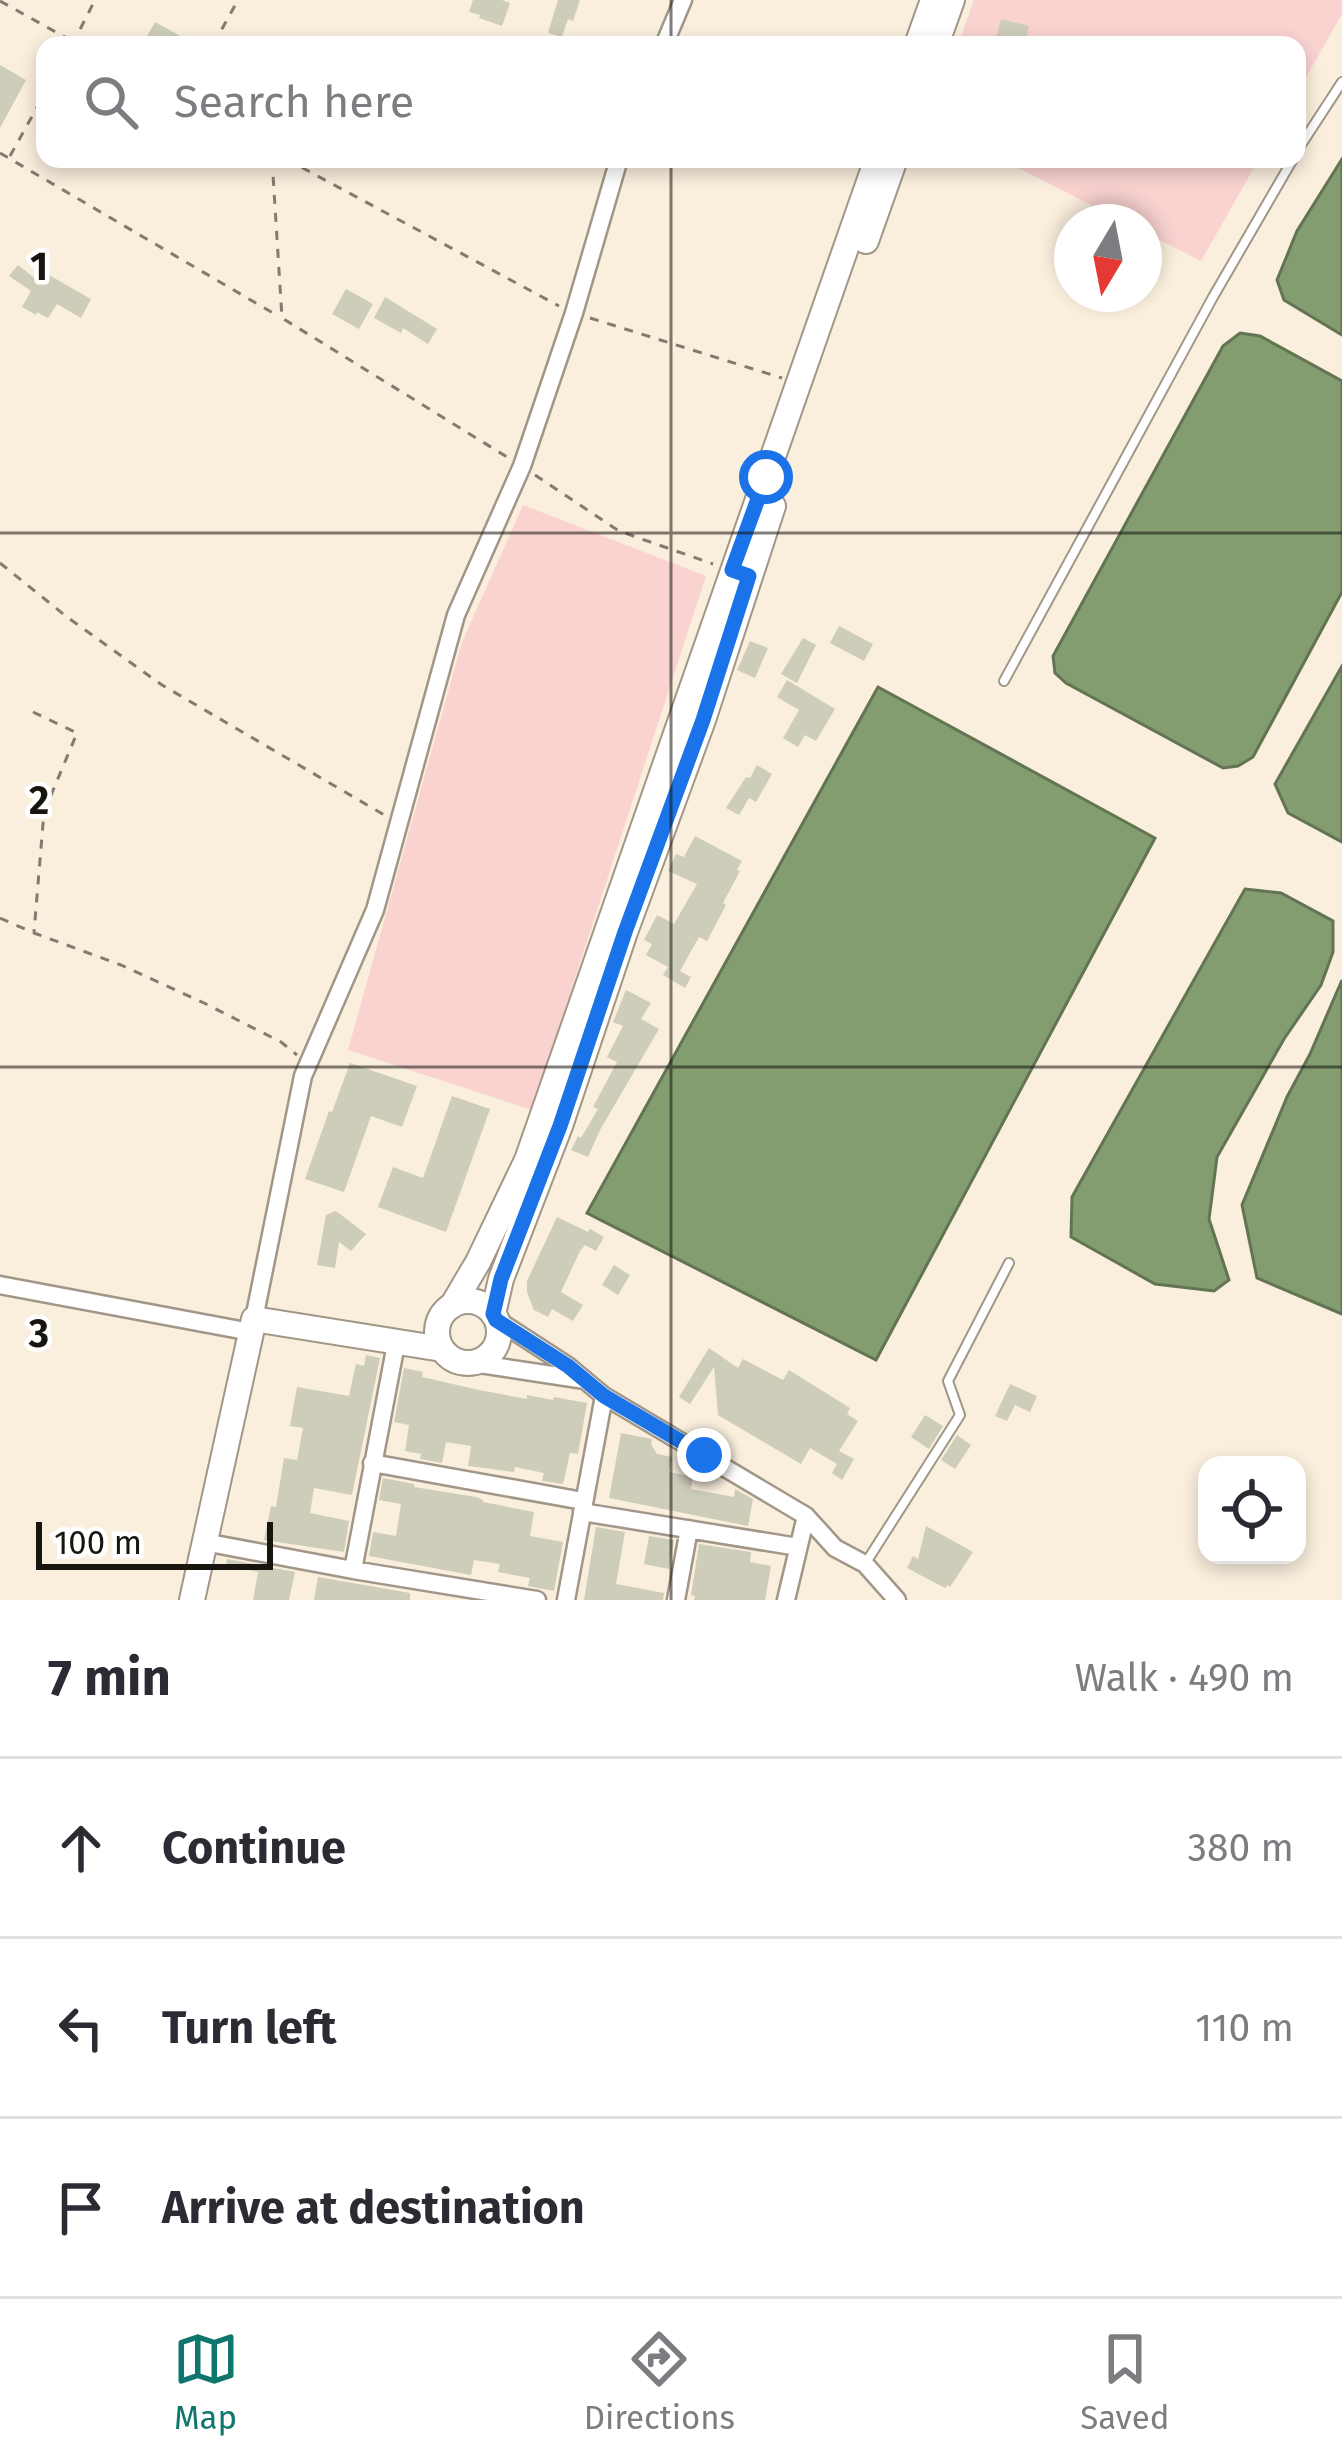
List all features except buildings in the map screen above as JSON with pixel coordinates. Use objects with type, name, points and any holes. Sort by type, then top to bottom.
[{"type":"street","points":[[668,36],[683,0]]},
{"type":"street","points":[[920,36],[933,0]]},
{"type":"street","points":[[939,36],[952,0]]},
{"type":"street","points":[[192,1600],[303,1076],[375,910],[456,616],[522,466],[616,168]]},
{"type":"street","points":[[442,1349],[437,1331],[445,1312],[478,1262],[527,1160],[874,168]]},
{"type":"street","points":[[473,1363],[489,1355],[499,1339],[495,1317],[501,1279],[560,1126],[893,168]]},
{"type":"street","points":[[0,1285],[442,1349],[455,1360],[585,1380]]},
{"type":"street","points":[[452,1306],[482,1304],[604,1396],[806,1516],[835,1548],[865,1564],[897,1600]]},
{"type":"street","points":[[353,1570],[396,1344]]},
{"type":"street","points":[[566,1600],[604,1396]]},
{"type":"street","points":[[372,1463],[688,1529],[798,1547]]},
{"type":"street","points":[[786,1600],[806,1516]]},
{"type":"street","points":[[676,1600],[688,1529]]},
{"type":"street","points":[[204,1542],[457,1593],[537,1600]]},
{"type":"lane","points":[[1306,137],[1342,82]]},
{"type":"lane","points":[[1004,681],[1287,168]]},
{"type":"lane","points":[[865,1564],[960,1415],[948,1381],[1009,1263]]},
{"type":"path","points":[[79,36],[95,0]]},
{"type":"path","points":[[218,36],[238,0]]},
{"type":"path","points":[[0,1],[61,36]]},
{"type":"path","points":[[9,158],[36,109]]},
{"type":"path","points":[[0,153],[282,318],[619,531],[732,570]]},
{"type":"path","points":[[273,168],[282,318]]},
{"type":"path","points":[[303,168],[574,313],[799,383]]},
{"type":"path","points":[[0,563],[162,685],[398,823]]},
{"type":"path","points":[[33,712],[77,733],[44,812],[34,933]]},
{"type":"path","points":[[0,918],[121,965],[281,1042],[298,1057],[303,1076]]},
{"type":"shaded area","points":[[974,0],[1342,0],[1342,14],[1306,77],[1306,36],[961,36]]},
{"type":"shaded area","points":[[1342,159],[1342,335],[1284,300],[1277,280],[1297,231]]},
{"type":"shaded area","points":[[1019,168],[1254,168],[1201,261],[1162,241],[1162,204],[1089,204]]},
{"type":"shaded area","points":[[1240,333],[1260,336],[1342,381],[1342,592],[1253,757],[1223,768],[1066,683],[1055,673],[1053,656],[1223,346]]},
{"type":"shaded area","points":[[523,505],[706,576],[532,1110],[348,1050],[462,642]]},
{"type":"shaded area","points":[[1342,666],[1342,842],[1288,813],[1275,784]]},
{"type":"shaded area","points":[[878,687],[1155,838],[876,1360],[587,1213]]},
{"type":"shaded area","points":[[1245,889],[1281,893],[1333,921],[1333,952],[1321,985],[1284,1039],[1217,1157],[1209,1219],[1229,1280],[1214,1291],[1155,1284],[1071,1237],[1072,1197]]},
{"type":"shaded area","points":[[1342,980],[1342,1314],[1257,1278],[1242,1205]]},
{"type":"route","points":[[704,1455],[604,1396],[493,1314],[501,1279],[703,720],[749,576],[732,570],[766,477]]}]
